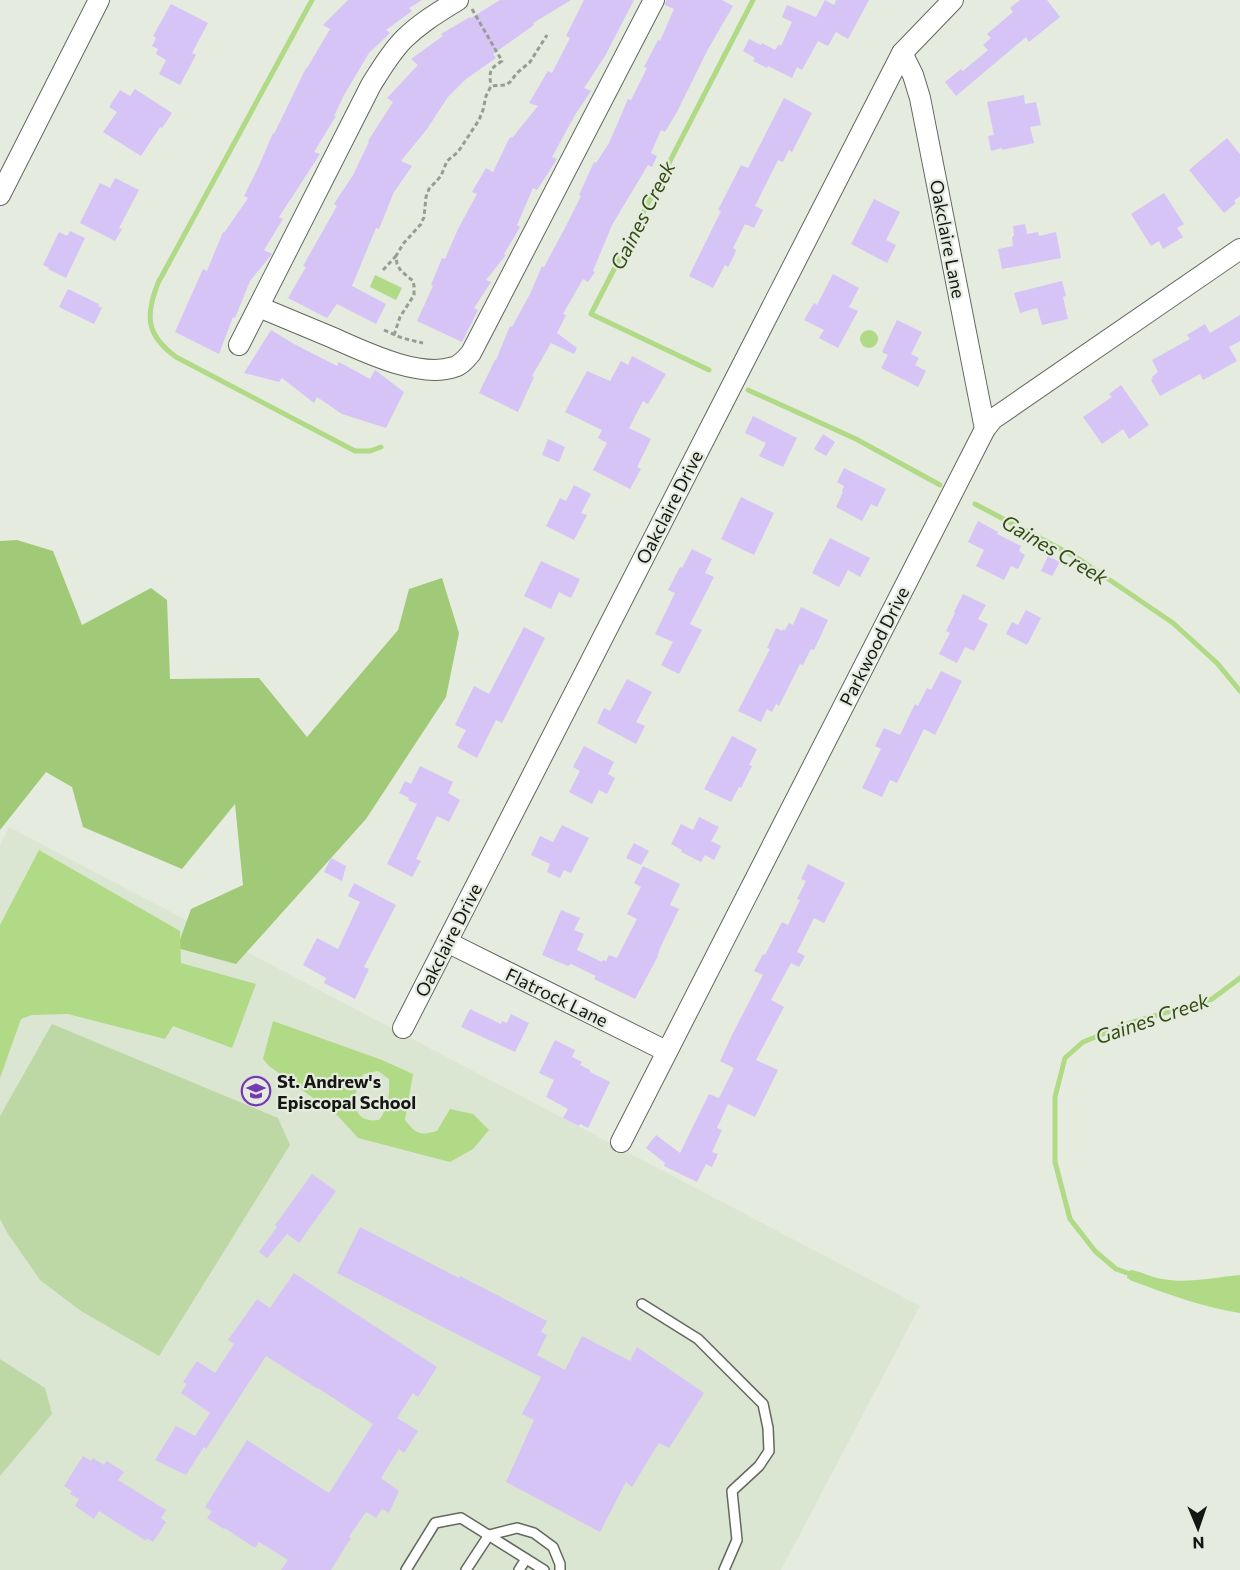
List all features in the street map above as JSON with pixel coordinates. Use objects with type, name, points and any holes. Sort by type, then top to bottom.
[{"type":"street","points":[[0,195],[99,0]]},
{"type":"street","points":[[239,345],[385,63],[404,39],[428,19],[458,0]]},
{"type":"street","points":[[259,307],[402,365],[423,369],[441,369],[454,367],[464,362],[471,353],[654,0]]},
{"type":"street","name":"Oakclaire Drive","points":[[403,1028],[902,53],[953,0]]},
{"type":"street","name":"Oakclaire Lane","points":[[902,53],[913,75],[920,98],[985,429]]},
{"type":"street","name":"Parkwood Drive","points":[[621,1142],[985,429],[993,419],[1240,249]]},
{"type":"street","name":"Flatrock Lane","points":[[447,942],[666,1051]]},
{"type":"lane","points":[[642,1304],[698,1339],[763,1404],[768,1428],[769,1451],[759,1466],[732,1491],[736,1540],[724,1570]]},
{"type":"lane","points":[[406,1570],[435,1523],[461,1518],[544,1570]]},
{"type":"lane","points":[[466,1570],[489,1535],[518,1528],[534,1533],[553,1547],[560,1570]]},
{"type":"lane","points":[[519,1570],[526,1559]]},
{"type":"path","points":[[383,270],[421,224],[429,189],[441,176],[447,161],[458,152],[480,120],[491,86],[490,71],[493,66],[502,61],[466,0]]},
{"type":"path","points":[[491,86],[506,85],[510,82],[530,63],[547,35]]},
{"type":"path","points":[[394,335],[400,317],[414,294],[412,281],[401,271],[396,256]]},
{"type":"path","points":[[384,330],[423,343]]},
{"type":"shaded area","points":[[375,275],[402,288],[396,300],[370,287]]},
{"type":"shaded area","points":[[869,330],[875,333],[878,339],[875,345],[869,348],[863,345],[860,339],[863,333]]},
{"type":"shaded area","points":[[17,540],[53,551],[82,625],[151,588],[167,600],[170,679],[259,678],[307,737],[398,630],[409,589],[442,578],[459,633],[446,697],[366,819],[236,964],[177,948],[191,909],[243,885],[235,804],[182,869],[83,827],[72,787],[46,772],[0,830],[0,541]]},
{"type":"shaded area","name":"St. Andrew's Episcopal School","points":[[9,827],[920,1306],[781,1570],[0,1570],[0,845]]},
{"type":"shaded area","points":[[39,850],[180,931],[181,963],[256,984],[232,1048],[173,1026],[165,1039],[68,1014],[32,1015],[21,1019],[0,1078],[0,925]]},
{"type":"shaded area","points":[[273,1021],[382,1060],[413,1074],[405,1120],[419,1133],[437,1131],[450,1109],[473,1114],[489,1130],[473,1149],[450,1162],[358,1138],[338,1116],[269,1066],[263,1059]],"holes":[[[378,1071],[389,1079],[388,1101],[382,1116],[379,1120],[362,1118],[358,1113],[355,1100],[358,1085],[364,1074]]]},
{"type":"shaded area","points":[[52,1024],[278,1118],[290,1145],[159,1356],[81,1311],[40,1280],[0,1219],[0,1116]]},
{"type":"shaded area","points":[[1131,1270],[1172,1280],[1240,1275],[1240,1313],[1199,1304],[1132,1281],[1127,1278]]},
{"type":"shaded area","points":[[0,1359],[45,1388],[52,1414],[0,1476]]},
{"type":"building","points":[[348,0],[422,0],[409,8],[412,11],[386,30],[390,33],[369,53],[344,95],[334,116],[336,116],[314,152],[320,154],[279,217],[283,219],[264,250],[272,254],[250,281],[219,354],[175,332],[203,269],[207,271],[223,232],[248,198],[244,196],[273,133],[306,68],[330,29],[323,25]]},
{"type":"building","points":[[500,0],[571,0],[533,23],[534,25],[493,54],[496,58],[466,79],[448,97],[427,129],[401,161],[412,166],[394,192],[379,229],[376,228],[352,286],[386,304],[376,324],[337,304],[327,318],[288,298],[306,267],[303,266],[337,206],[334,204],[353,175],[368,141],[393,102],[387,98],[418,65],[411,59],[443,36],[441,34]]},
{"type":"building","points":[[584,0],[634,0],[605,56],[584,88],[591,91],[552,157],[557,159],[537,190],[533,188],[517,225],[520,227],[504,254],[506,255],[486,280],[491,282],[474,308],[478,310],[462,342],[417,321],[433,286],[431,285],[442,258],[445,259],[477,194],[472,192],[486,168],[493,172],[510,137],[512,138],[538,106],[529,103],[548,71],[552,73],[570,38],[566,36]]},
{"type":"building","points":[[666,0],[722,0],[733,6],[707,51],[678,110],[665,132],[661,130],[651,153],[657,156],[652,167],[648,165],[612,225],[593,271],[595,272],[588,282],[583,279],[563,314],[566,315],[557,333],[577,348],[574,354],[551,343],[532,376],[534,377],[518,412],[479,393],[510,326],[512,327],[542,266],[544,267],[581,196],[579,195],[594,162],[596,163],[609,143],[628,99],[631,100],[647,68],[644,67],[658,40],[660,41],[674,9],[665,5]]},
{"type":"building","points":[[825,0],[834,5],[836,0],[869,0],[848,39],[836,32],[828,46],[818,41],[802,70],[797,67],[792,78],[753,61],[755,58],[743,51],[749,39],[775,50],[779,44],[781,46],[792,22],[782,17],[787,5],[816,17]]},
{"type":"building","points":[[1020,0],[1047,0],[1060,17],[1029,42],[1026,37],[956,96],[945,82],[961,69],[963,71],[988,50],[983,45],[991,38],[987,34],[1013,12],[1010,8]]},
{"type":"building","points":[[171,4],[208,23],[192,53],[196,55],[180,85],[159,74],[166,60],[156,54],[158,49],[152,46],[156,38],[153,36]]},
{"type":"building","points":[[135,89],[172,113],[141,156],[103,132],[117,112],[109,107],[120,90],[130,96]]},
{"type":"building","points":[[1024,95],[1025,104],[1036,102],[1041,125],[1030,127],[1034,143],[991,151],[988,136],[994,135],[987,102]]},
{"type":"building","points":[[784,98],[812,113],[792,152],[789,150],[783,162],[778,160],[755,206],[763,210],[754,228],[745,224],[733,248],[736,250],[734,256],[728,267],[725,265],[713,288],[689,276],[741,165],[748,168]]},
{"type":"building","points":[[1227,138],[1240,154],[1240,196],[1234,201],[1236,203],[1224,213],[1189,170]]},
{"type":"building","points":[[115,178],[139,190],[119,228],[122,229],[115,241],[80,223],[100,183],[110,188]]},
{"type":"building","points":[[1164,193],[1184,224],[1177,228],[1183,237],[1163,249],[1159,241],[1151,246],[1131,214]]},
{"type":"building","points":[[874,199],[900,212],[886,240],[896,245],[887,263],[851,244]]},
{"type":"building","points":[[1025,224],[1027,234],[1038,232],[1039,236],[1056,232],[1061,258],[1002,269],[998,249],[1013,246],[1013,226]]},
{"type":"building","points":[[70,231],[85,238],[66,278],[43,265],[59,232],[67,236]]},
{"type":"building","points":[[833,274],[859,288],[849,307],[858,311],[838,348],[819,338],[824,330],[804,320],[814,303],[817,305]]},
{"type":"building","points":[[1062,281],[1068,319],[1042,325],[1037,308],[1020,313],[1014,293]]},
{"type":"building","points":[[68,289],[99,304],[98,306],[102,308],[94,324],[59,307]]},
{"type":"building","points":[[1240,315],[1240,341],[1229,347],[1237,361],[1203,380],[1200,374],[1160,396],[1151,380],[1158,372],[1152,360],[1190,339],[1187,335],[1205,324],[1210,333]]},
{"type":"building","points":[[897,320],[922,332],[911,354],[919,358],[915,365],[926,371],[918,387],[881,368],[888,355],[882,352]]},
{"type":"building","points":[[271,330],[337,366],[339,362],[370,379],[375,370],[404,392],[386,428],[342,414],[317,397],[314,403],[282,378],[279,382],[244,373]]},
{"type":"building","points":[[632,356],[666,374],[648,404],[643,401],[629,428],[651,439],[637,467],[641,469],[630,489],[593,470],[607,443],[598,438],[602,430],[565,412],[587,371],[610,381],[621,361],[628,365]]},
{"type":"building","points":[[1121,385],[1149,425],[1129,439],[1123,429],[1102,444],[1083,417],[1112,397],[1109,394]]},
{"type":"building","points":[[753,416],[797,438],[783,467],[759,456],[766,443],[745,433]]},
{"type":"building","points":[[823,434],[835,442],[826,456],[814,449]]},
{"type":"building","points":[[548,439],[565,447],[559,462],[542,455]]},
{"type":"building","points":[[844,468],[886,489],[877,507],[871,504],[862,521],[836,507],[844,486],[837,482]]},
{"type":"building","points":[[574,485],[591,494],[581,513],[587,515],[574,540],[546,526],[560,498],[566,501]]},
{"type":"building","points":[[741,497],[774,513],[754,555],[721,539]]},
{"type":"building","points":[[978,521],[1021,546],[1019,551],[1025,555],[1018,569],[1011,566],[1004,580],[976,566],[984,550],[968,542]]},
{"type":"building","points":[[830,538],[870,558],[860,577],[848,570],[839,587],[812,573]]},
{"type":"building","points":[[692,549],[712,559],[705,573],[714,577],[690,624],[702,630],[679,674],[661,665],[673,642],[655,634],[675,593],[668,590]]},
{"type":"building","points":[[1048,556],[1060,562],[1052,576],[1041,571]]},
{"type":"building","points":[[541,561],[580,579],[571,598],[559,592],[551,609],[524,596]]},
{"type":"building","points":[[963,594],[986,605],[978,619],[988,624],[974,651],[965,647],[957,663],[939,654],[950,633],[946,631]]},
{"type":"building","points":[[801,607],[828,620],[814,650],[811,649],[803,665],[800,664],[779,706],[776,704],[772,712],[767,709],[761,722],[738,711],[770,649],[767,648],[776,628],[782,631],[789,623],[793,625]]},
{"type":"building","points":[[1026,610],[1041,618],[1027,645],[1006,634],[1012,622],[1018,625]]},
{"type":"building","points":[[524,627],[545,638],[502,723],[496,720],[477,758],[457,747],[466,730],[455,725],[474,686],[489,694]]},
{"type":"building","points":[[941,671],[962,681],[935,735],[924,729],[897,783],[890,780],[882,797],[862,788],[881,749],[875,746],[884,728],[900,735],[915,704],[918,706],[927,688],[931,690]]},
{"type":"building","points":[[627,679],[652,692],[636,722],[645,726],[636,744],[597,723],[604,708],[610,711]]},
{"type":"building","points":[[732,736],[757,749],[749,765],[752,766],[731,802],[704,789]]},
{"type":"building","points":[[584,746],[614,762],[608,774],[615,778],[607,794],[599,790],[592,804],[569,792],[580,771],[573,767]]},
{"type":"building","points":[[420,766],[453,782],[448,793],[460,800],[449,822],[437,816],[416,859],[421,861],[412,877],[387,864],[417,804],[399,793],[405,781],[411,784]]},
{"type":"building","points":[[699,817],[719,827],[711,841],[721,846],[714,860],[705,855],[701,862],[671,844],[681,824],[693,830]]},
{"type":"building","points":[[562,825],[589,838],[571,873],[564,870],[560,878],[547,872],[550,864],[531,855],[540,836],[553,842]]},
{"type":"building","points":[[634,843],[649,851],[641,865],[626,858]]},
{"type":"building","points":[[331,858],[346,866],[342,881],[324,872]]},
{"type":"building","points":[[808,864],[845,883],[824,923],[814,918],[797,952],[805,956],[799,967],[791,963],[771,1000],[784,1007],[756,1060],[778,1070],[755,1117],[728,1104],[717,1128],[722,1130],[712,1152],[718,1154],[712,1167],[706,1164],[697,1182],[664,1166],[665,1163],[646,1148],[656,1135],[680,1153],[709,1094],[719,1098],[734,1068],[720,1061],[763,975],[754,971],[782,922],[788,925],[800,900],[797,899],[806,881],[801,879]]},
{"type":"building","points":[[643,866],[680,884],[670,905],[679,909],[635,999],[594,979],[596,976],[571,964],[568,966],[542,955],[561,910],[580,918],[574,930],[584,934],[577,950],[602,962],[606,961],[609,955],[617,958],[637,919],[627,914],[641,887],[634,883]]},
{"type":"building","points":[[354,883],[396,905],[364,967],[369,969],[355,999],[324,983],[326,978],[303,965],[317,938],[338,949],[360,902],[348,896]]},
{"type":"building","points":[[470,1009],[501,1024],[502,1021],[507,1023],[511,1014],[529,1023],[515,1052],[461,1027]]},
{"type":"building","points":[[555,1040],[575,1050],[572,1057],[582,1062],[580,1065],[610,1082],[588,1128],[563,1118],[568,1109],[546,1097],[554,1080],[539,1073]]},
{"type":"building","points":[[312,1174],[336,1191],[299,1243],[287,1234],[267,1258],[259,1252],[277,1227],[275,1225]]},
{"type":"building","points":[[360,1227],[547,1321],[541,1332],[547,1335],[537,1355],[565,1370],[582,1336],[630,1361],[637,1347],[704,1393],[669,1448],[659,1443],[632,1487],[626,1482],[600,1532],[506,1482],[534,1420],[522,1414],[541,1377],[337,1273]]},
{"type":"building","points":[[294,1273],[437,1367],[418,1397],[413,1393],[397,1418],[418,1431],[404,1453],[399,1449],[381,1478],[399,1491],[389,1513],[382,1509],[376,1518],[366,1512],[331,1570],[281,1570],[288,1560],[259,1542],[255,1548],[224,1529],[207,1518],[212,1511],[205,1507],[247,1440],[329,1493],[373,1424],[318,1388],[266,1356],[206,1449],[204,1447],[186,1475],[155,1460],[176,1426],[195,1436],[210,1413],[181,1393],[187,1384],[183,1382],[197,1361],[215,1373],[234,1344],[228,1340],[257,1299],[270,1308]]},
{"type":"building","points":[[83,1456],[91,1461],[93,1458],[104,1465],[107,1461],[124,1472],[118,1480],[166,1510],[161,1518],[166,1522],[153,1542],[147,1538],[146,1541],[99,1511],[94,1519],[75,1506],[79,1499],[70,1494],[72,1491],[64,1486]]},
{"type":"waterway","points":[[312,0],[158,283],[151,305],[151,324],[159,341],[176,357],[355,451],[370,451],[381,447]]},
{"type":"waterway","name":"Gaines Creek","points":[[709,370],[591,314],[753,0]]},
{"type":"waterway","name":"Gaines Creek","points":[[748,390],[856,439],[940,485]]},
{"type":"waterway","name":"Gaines Creek","points":[[975,504],[1076,557],[1173,623],[1217,663],[1240,691]]},
{"type":"waterway","name":"Gaines Creek","points":[[1133,1275],[1116,1269],[1095,1251],[1070,1219],[1055,1162],[1055,1097],[1065,1058],[1083,1042],[1130,1023],[1212,999],[1240,978]]},
{"type":"place","name":"St. Andrew's Episcopal School","points":[[256,1091]]}]
